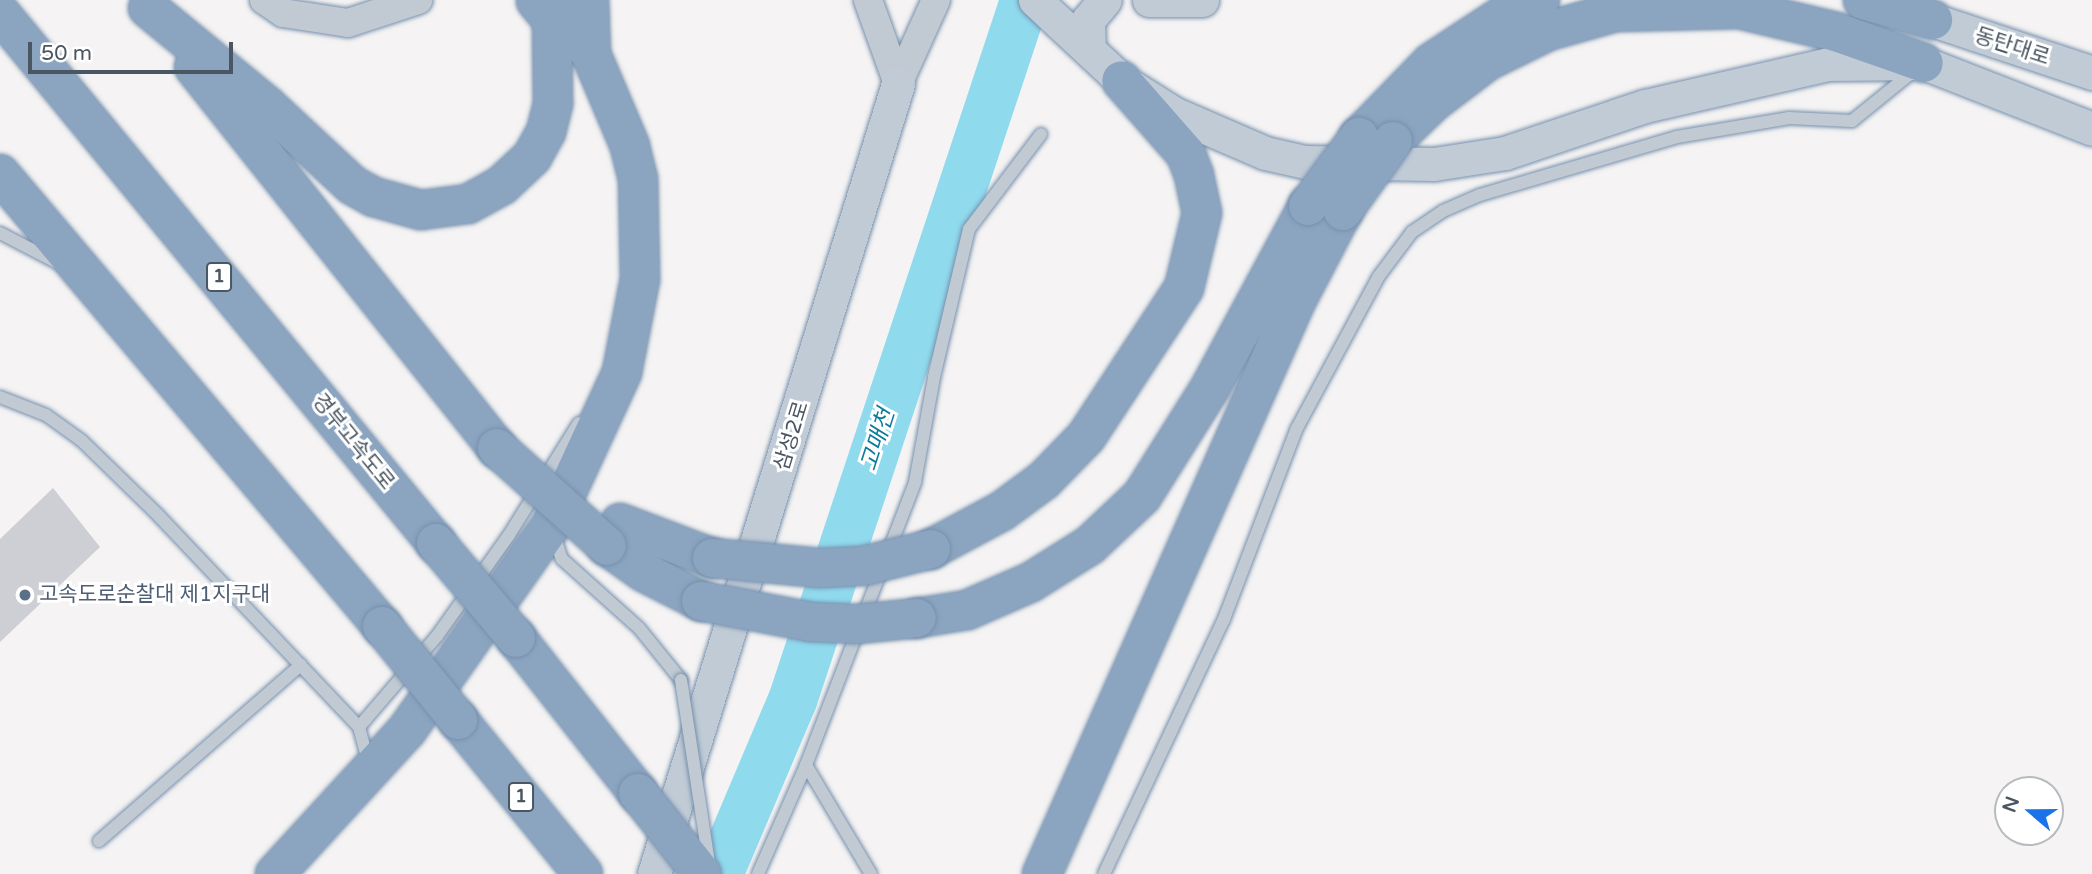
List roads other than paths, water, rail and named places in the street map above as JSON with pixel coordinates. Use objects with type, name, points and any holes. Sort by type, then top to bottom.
[{"type":"highway","points":[[275,874],[362,784],[389,735],[551,526],[622,372],[640,279],[638,179],[630,146],[591,54],[589,0]]},
{"type":"highway","points":[[144,4],[446,379],[502,441],[613,535],[644,572],[701,601],[811,622],[857,624],[967,610],[1031,582],[1090,545],[1142,496],[1326,209],[1431,63],[1504,15],[1540,0]]},
{"type":"highway","points":[[1863,0],[1933,20]]},
{"type":"highway","points":[[144,4],[266,105],[352,185],[374,197],[421,210],[468,204],[502,185],[532,157],[547,132],[554,103],[544,7]]},
{"type":"highway","points":[[544,7],[591,54]]},
{"type":"highway","points":[[1376,139],[1432,103],[1487,61],[1548,31],[1615,12],[1739,9],[1836,32],[1924,63]]},
{"type":"highway","name":"경부고속도로","points":[[0,13],[516,638],[702,874]]},
{"type":"highway","points":[[613,535],[712,558],[831,568],[863,566],[931,549],[1002,511],[1044,481],[1078,446],[1184,288],[1202,213],[1194,175],[1186,154],[1121,80]]},
{"type":"highway","name":"1","points":[[0,174],[85,279],[382,626],[583,874]]},
{"type":"highway","points":[[1042,874],[1291,313],[1326,209]]},
{"type":"main road","points":[[1089,50],[1088,20],[1105,0]]},
{"type":"main road","points":[[1149,0],[1202,0]]},
{"type":"main road","name":"동탄대로","points":[[1898,0],[1933,20],[2092,73]]},
{"type":"main road","points":[[1037,2],[1121,80],[1202,128],[1265,153],[1305,162],[1369,166],[1434,164],[1505,153],[1645,106],[1786,71],[1828,64],[1924,63],[2092,129]]},
{"type":"main road","name":"삼성2로","points":[[654,874],[898,84]]},
{"type":"street","points":[[264,0],[283,13],[348,23],[418,0]]},
{"type":"street","points":[[868,0],[898,84]]},
{"type":"street","name":"삼성2로","points":[[898,84],[936,0]]},
{"type":"lane","points":[[544,7],[580,58],[602,110],[628,200],[631,236],[626,305],[618,339],[600,384]]},
{"type":"lane","points":[[1104,874],[1224,619],[1296,430],[1379,276],[1412,232],[1443,211],[1480,195],[1677,137],[1789,118],[1852,121],[1924,63]]},
{"type":"lane","points":[[758,874],[806,765],[915,482],[934,377],[969,229],[1041,134]]},
{"type":"lane","points":[[0,233],[85,279]]},
{"type":"lane","points":[[0,397],[47,415],[82,441],[359,727],[368,755],[362,784]]},
{"type":"lane","points":[[359,727],[445,625],[509,535],[589,407]]},
{"type":"lane","points":[[551,526],[562,559],[639,628],[681,680],[711,874]]},
{"type":"lane","points":[[99,841],[301,666]]},
{"type":"lane","points":[[359,727],[389,735]]},
{"type":"lane","points":[[806,765],[871,874]]},
{"type":"waterway","name":"고매천","points":[[718,874],[792,700],[1024,0]]},
{"type":"place","name":"고속도로순찰대 제1지구대","points":[[25,595]]}]
